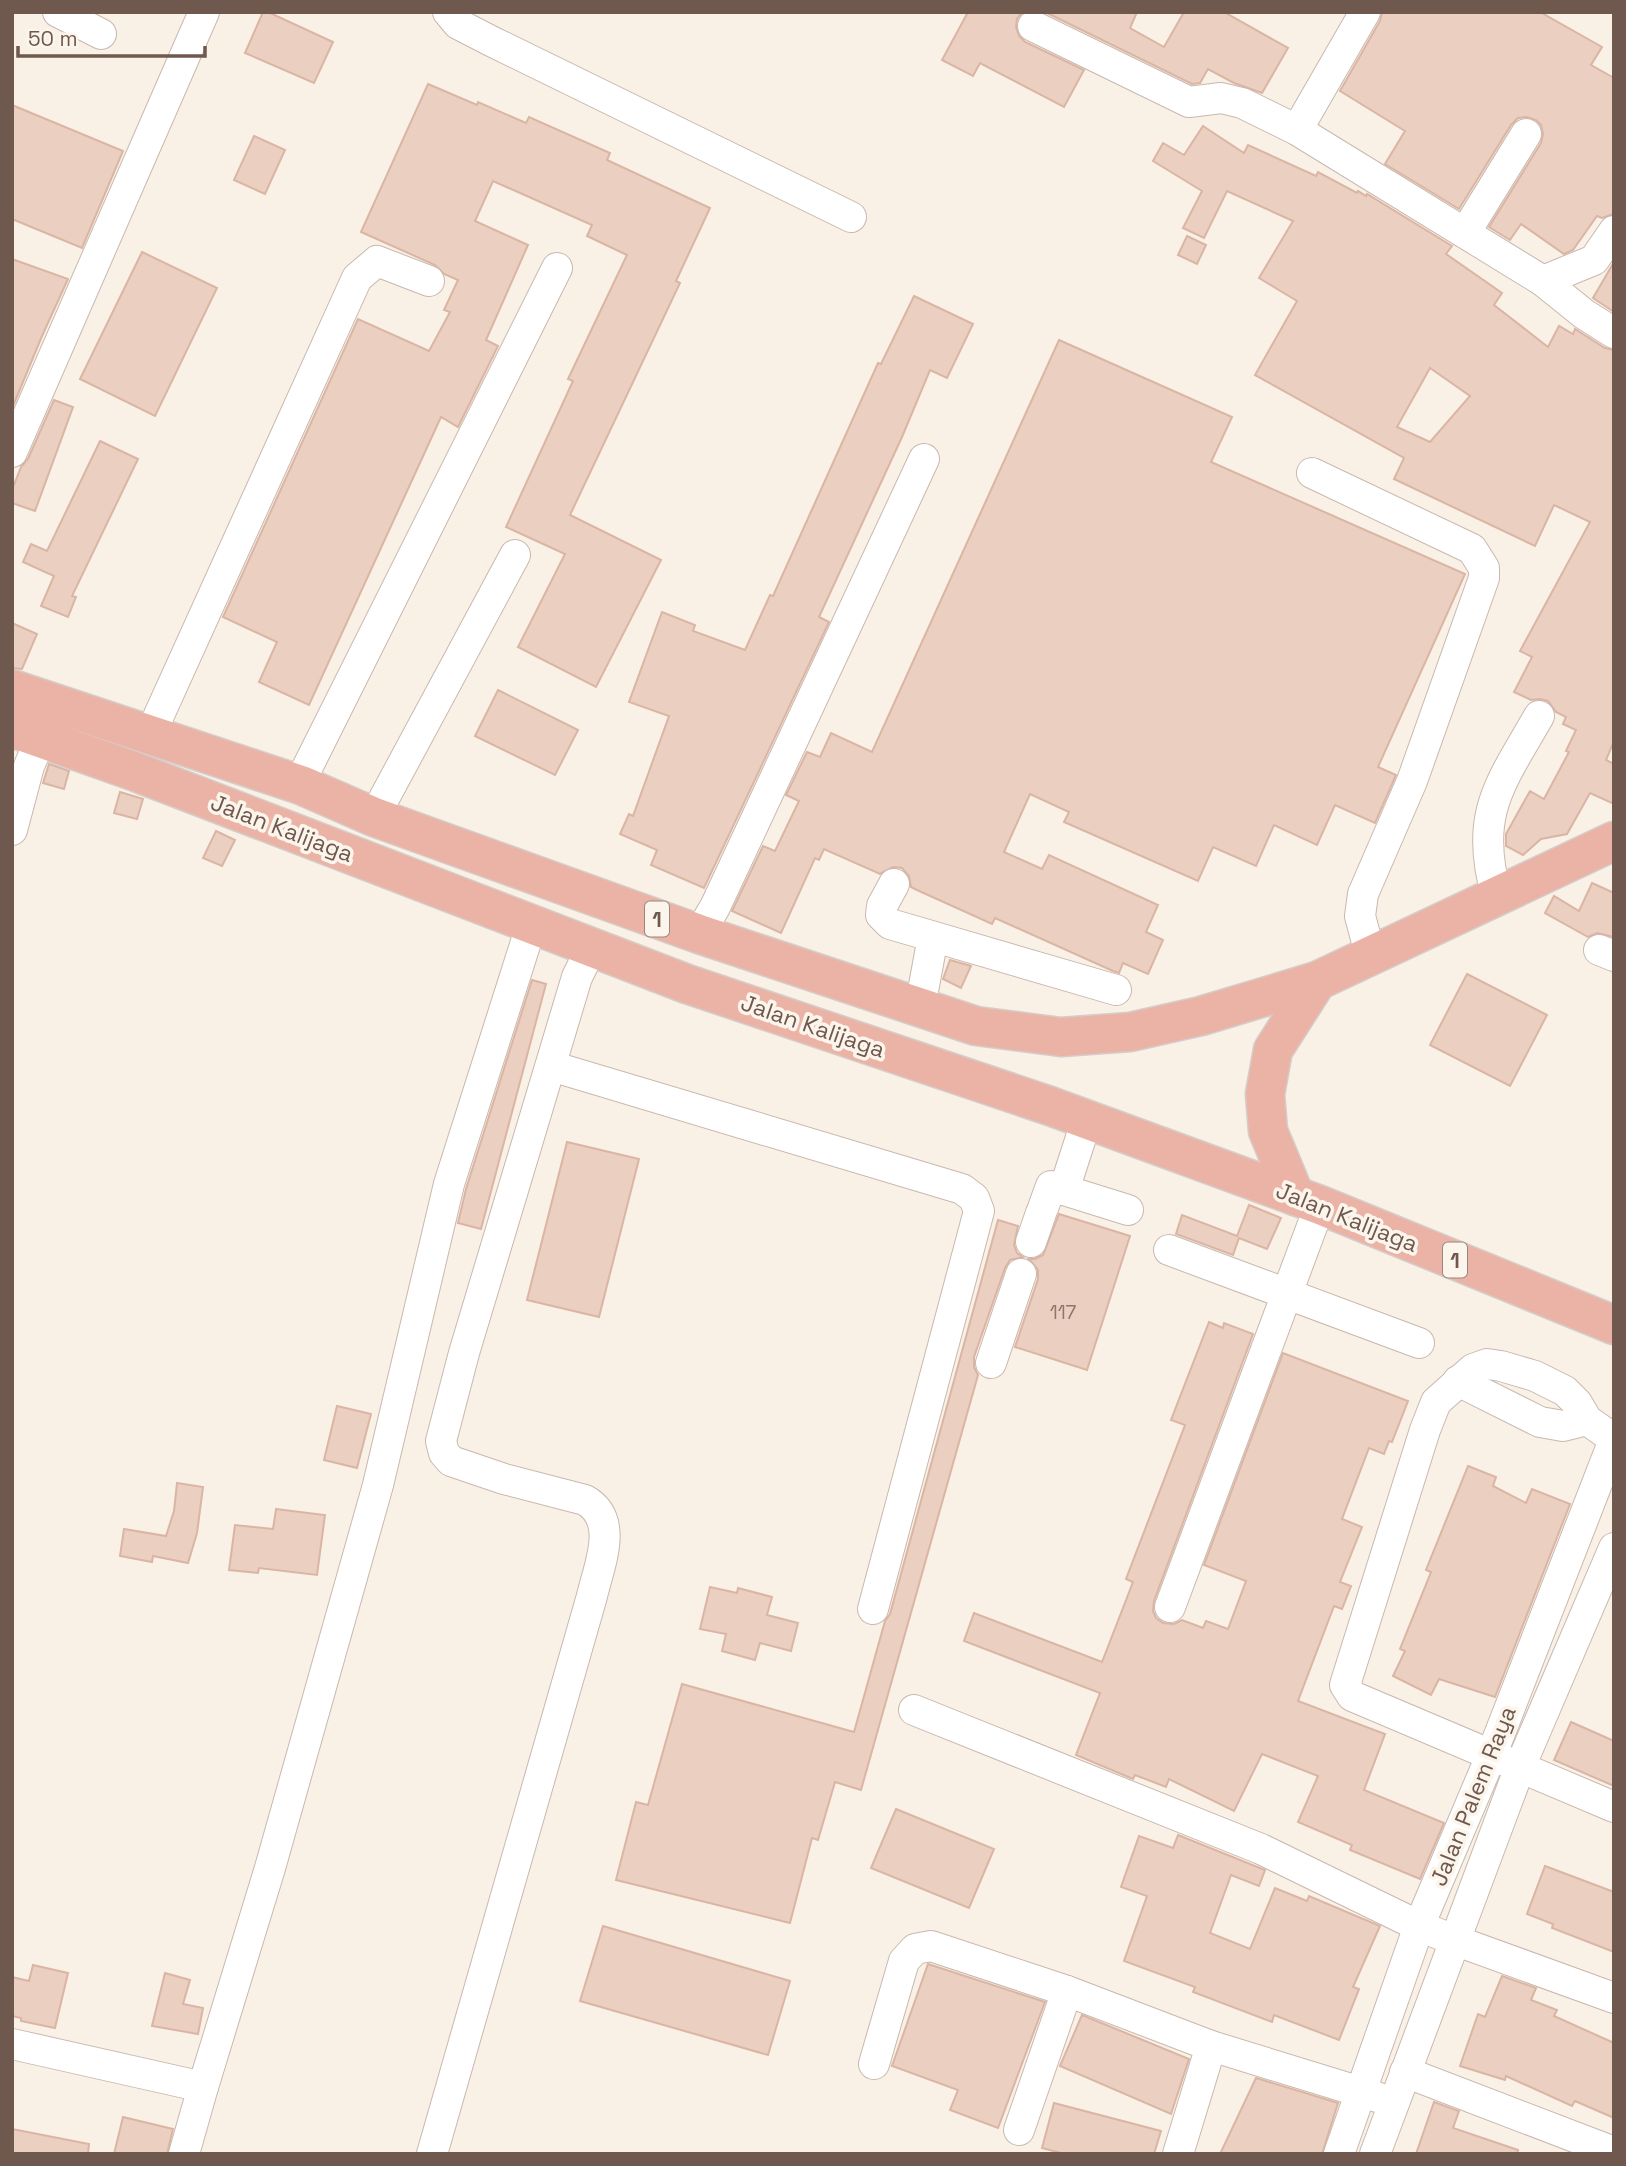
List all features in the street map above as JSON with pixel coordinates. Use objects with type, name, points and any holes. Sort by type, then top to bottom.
[{"type":"highway","name":"Jalan Kalijaga","points":[[12,689],[301,785],[374,817],[699,934],[976,1026],[1061,1037],[1130,1032],[1201,1016],[1317,981]]},
{"type":"highway","name":"Jalan Kalijaga","points":[[27,733],[533,923],[687,984],[1087,1119],[1308,1200],[1614,1325]]},
{"type":"highway","name":"1","points":[[1317,981],[1614,841]]},
{"type":"highway","points":[[687,984],[699,934]]},
{"type":"highway","points":[[1308,1200],[1268,1131],[1265,1094],[1273,1050],[1317,981]]},
{"type":"street","points":[[58,12],[101,34]]},
{"type":"street","points":[[12,452],[204,12]]},
{"type":"street","points":[[448,12],[458,24],[491,41],[851,217]]},
{"type":"street","points":[[1297,130],[1365,12]]},
{"type":"street","points":[[1033,26],[1189,102],[1221,97],[1242,103],[1297,130],[1543,281],[1584,314],[1614,333]]},
{"type":"street","points":[[1465,233],[1526,134]]},
{"type":"street","points":[[1543,281],[1594,261],[1614,231]]},
{"type":"street","points":[[149,735],[357,278],[377,261],[429,281]]},
{"type":"street","points":[[301,785],[306,770],[557,268]]},
{"type":"street","points":[[699,934],[721,894],[924,459]]},
{"type":"street","points":[[1312,473],[1472,549],[1484,568],[1484,578],[1412,781],[1363,894],[1360,916],[1371,957]]},
{"type":"street","points":[[374,817],[515,555]]},
{"type":"street","points":[[1497,897],[1489,870],[1487,829],[1496,792],[1539,716]]},
{"type":"street","points":[[12,830],[30,766],[27,733]]},
{"type":"street","points":[[894,884],[882,906],[881,915],[884,920],[933,937],[1116,990]]},
{"type":"street","points":[[189,2153],[203,2087],[274,1855],[378,1485],[449,1184],[533,923]]},
{"type":"street","points":[[920,1007],[933,937]]},
{"type":"street","points":[[432,2154],[588,1609],[604,1539],[604,1521],[591,1503],[451,1461],[441,1447],[464,1353],[577,977],[592,947]]},
{"type":"street","points":[[551,1066],[962,1189],[974,1198],[979,1211],[873,1609]]},
{"type":"street","points":[[1031,1242],[1087,1119]]},
{"type":"street","points":[[1170,1607],[1287,1294],[1308,1200]]},
{"type":"street","points":[[1049,1204],[1128,1210]]},
{"type":"street","points":[[1169,1250],[1419,1343]]},
{"type":"street","points":[[991,1363],[1021,1274]]},
{"type":"street","points":[[1614,1440],[1587,1420],[1577,1403],[1565,1391],[1535,1376],[1487,1364],[1473,1369],[1458,1381],[1436,1402],[1425,1430],[1345,1685],[1352,1696],[1614,1807]]},
{"type":"street","points":[[1458,1381],[1540,1422],[1563,1426],[1587,1420]]},
{"type":"street","name":"Jalan Palem Raya","points":[[1339,2154],[1419,1926],[1491,1756],[1614,1440]]},
{"type":"street","name":"Jalan Palem Raya","points":[[1375,2154],[1520,1767],[1614,1548]]},
{"type":"street","points":[[914,1710],[1261,1849],[1419,1926],[1614,1998]]},
{"type":"street","points":[[874,2064],[904,1961],[915,1949],[930,1946],[1067,1991],[1211,2046],[1394,2102]]},
{"type":"street","points":[[1019,2130],[1067,1991]]},
{"type":"street","points":[[12,2044],[203,2087]]},
{"type":"street","points":[[1178,2154],[1211,2046]]},
{"type":"street","points":[[1405,2072],[1614,2152]]},
{"type":"building","points":[[263,12],[333,42],[314,83],[245,53]]},
{"type":"building","points":[[968,12],[1022,12],[1016,27],[1025,42],[1084,70],[1064,107],[980,63],[973,76],[942,60]]},
{"type":"building","points":[[1045,12],[1137,12],[1130,28],[1164,47],[1184,12],[1224,12],[1288,48],[1262,93],[1234,83],[1208,69],[1200,83],[1192,84]]},
{"type":"building","points":[[1382,12],[1540,12],[1602,47],[1591,65],[1614,78],[1614,214],[1602,218],[1597,216],[1573,250],[1564,254],[1521,224],[1510,240],[1489,227],[1541,143],[1541,125],[1527,117],[1518,118],[1511,125],[1459,209],[1385,164],[1405,131],[1340,91],[1380,21]]},
{"type":"building","points":[[428,84],[526,123],[529,117],[610,153],[607,160],[710,208],[676,281],[680,283],[570,515],[661,560],[596,687],[518,647],[565,554],[506,527],[573,381],[568,379],[627,255],[587,236],[592,225],[493,181],[475,221],[528,245],[486,340],[498,346],[458,427],[441,417],[309,705],[259,682],[277,642],[223,617],[358,319],[429,351],[450,312],[444,310],[458,280],[444,274],[435,265],[361,232]]},
{"type":"building","points":[[12,105],[123,151],[82,248],[12,219]]},
{"type":"building","points":[[1203,126],[1244,153],[1248,145],[1316,176],[1318,172],[1357,193],[1367,194],[1452,246],[1446,254],[1502,293],[1494,305],[1548,347],[1559,326],[1573,334],[1575,329],[1605,348],[1614,350],[1614,741],[1606,760],[1614,764],[1614,804],[1590,793],[1567,834],[1541,839],[1523,855],[1506,846],[1506,834],[1530,791],[1544,799],[1569,752],[1566,751],[1576,730],[1563,724],[1566,717],[1556,712],[1548,701],[1531,700],[1514,692],[1532,657],[1520,651],[1590,522],[1554,505],[1535,546],[1394,479],[1404,458],[1255,375],[1297,301],[1259,278],[1293,221],[1227,191],[1204,238],[1183,228],[1202,191],[1153,161],[1163,143],[1184,155]],"holes":[[[1430,368],[1470,396],[1430,442],[1397,427]]]},
{"type":"building","points":[[254,136],[285,150],[265,194],[234,180]]},
{"type":"building","points":[[1187,236],[1206,245],[1197,264],[1178,255]]},
{"type":"building","points":[[142,252],[217,288],[155,416],[80,379]]},
{"type":"building","points":[[12,259],[68,279],[13,406]]},
{"type":"building","points":[[1614,262],[1614,312],[1593,298]]},
{"type":"building","points":[[914,296],[973,324],[947,378],[930,370],[819,617],[829,622],[704,888],[651,865],[657,850],[620,834],[629,814],[633,816],[669,716],[629,702],[662,612],[695,625],[693,631],[745,650],[770,595],[773,596],[878,363],[881,364]]},
{"type":"building","points":[[1059,340],[1232,417],[1211,462],[1465,574],[1378,767],[1396,775],[1375,823],[1335,805],[1317,845],[1274,825],[1256,866],[1213,847],[1198,881],[1064,822],[1069,812],[1030,794],[1004,852],[1042,869],[1049,855],[1158,905],[1146,932],[1163,940],[1148,974],[1123,963],[1119,973],[995,918],[992,924],[911,887],[909,876],[902,868],[893,867],[880,874],[824,849],[819,860],[815,858],[781,933],[732,911],[763,846],[775,851],[799,801],[786,795],[807,752],[820,757],[831,733],[872,752]]},
{"type":"building","points":[[54,400],[73,407],[35,511],[12,503],[12,490]]},
{"type":"building","points":[[100,441],[138,459],[72,596],[76,597],[68,617],[41,606],[54,576],[23,562],[31,544],[47,551]]},
{"type":"building","points":[[12,623],[37,634],[22,669],[12,668]]},
{"type":"building","points":[[498,690],[578,730],[555,775],[475,736]]},
{"type":"building","points":[[49,764],[69,771],[64,789],[43,783]]},
{"type":"building","points":[[120,792],[143,799],[137,819],[114,813]]},
{"type":"building","points":[[216,831],[235,840],[222,866],[203,858]]},
{"type":"building","points":[[1592,883],[1614,893],[1614,937],[1597,933],[1588,937],[1545,913],[1554,896],[1579,911]]},
{"type":"building","points":[[950,960],[971,966],[961,988],[943,979]]},
{"type":"building","points":[[1467,974],[1547,1015],[1510,1086],[1430,1045]]},
{"type":"building","points":[[532,980],[546,984],[481,1229],[458,1223],[466,1189]]},
{"type":"building","points":[[567,1142],[639,1159],[599,1317],[527,1300]]},
{"type":"building","points":[[1249,1205],[1281,1218],[1267,1249],[1239,1238],[1233,1255],[1176,1234],[1182,1215],[1237,1236]]},
{"type":"building","points":[[1059,1214],[1130,1236],[1087,1370],[1015,1347],[1038,1279],[1038,1270],[1029,1259],[1043,1255]]},
{"type":"building","points":[[998,1220],[1018,1226],[1014,1245],[1017,1253],[1023,1257],[1010,1260],[1005,1268],[974,1357],[974,1367],[978,1375],[861,1790],[835,1782],[818,1840],[812,1838],[790,1923],[616,1880],[636,1802],[648,1805],[682,1684],[854,1732],[885,1621],[890,1614]]},
{"type":"building","points":[[1209,1322],[1223,1328],[1224,1323],[1253,1334],[1154,1601],[1153,1611],[1156,1618],[1163,1623],[1174,1624],[1182,1620],[1203,1628],[1206,1621],[1228,1629],[1246,1581],[1204,1565],[1283,1353],[1408,1401],[1392,1442],[1389,1441],[1384,1454],[1369,1448],[1342,1519],[1362,1527],[1340,1582],[1351,1586],[1342,1609],[1334,1606],[1298,1701],[1385,1734],[1364,1790],[1444,1823],[1420,1879],[1350,1850],[1352,1845],[1298,1822],[1318,1776],[1262,1754],[1234,1811],[1169,1779],[1166,1787],[1135,1775],[1133,1779],[1076,1755],[1100,1693],[964,1641],[974,1613],[1102,1662],[1133,1582],[1126,1579],[1185,1425],[1171,1420]]},
{"type":"building","points":[[337,1406],[371,1414],[357,1468],[324,1460]]},
{"type":"building","points":[[1468,1466],[1496,1477],[1493,1486],[1526,1503],[1532,1489],[1570,1504],[1495,1697],[1439,1679],[1431,1695],[1393,1676],[1405,1651],[1400,1649],[1431,1572],[1426,1570]]},
{"type":"building","points":[[177,1483],[203,1487],[197,1533],[188,1563],[153,1556],[152,1562],[120,1556],[124,1529],[166,1536],[174,1511]]},
{"type":"building","points":[[276,1509],[325,1515],[317,1575],[259,1568],[258,1573],[229,1570],[235,1525],[273,1529]]},
{"type":"building","points":[[710,1587],[737,1593],[738,1588],[772,1597],[767,1615],[798,1623],[791,1651],[760,1643],[755,1660],[722,1651],[726,1634],[700,1629]]},
{"type":"building","points":[[1571,1722],[1614,1741],[1614,1786],[1554,1760]]},
{"type":"building","points":[[896,1809],[994,1849],[969,1908],[871,1868]]},
{"type":"building","points":[[1178,1835],[1265,1870],[1259,1886],[1231,1875],[1210,1933],[1250,1949],[1275,1888],[1307,1901],[1309,1896],[1380,1926],[1353,1987],[1359,1989],[1339,2040],[1274,2015],[1272,2022],[1193,1992],[1195,1987],[1124,1961],[1147,1896],[1121,1887],[1139,1836],[1173,1848]]},
{"type":"building","points":[[1545,1866],[1614,1892],[1614,1952],[1552,1928],[1553,1924],[1527,1914]]},
{"type":"building","points":[[603,1926],[790,1981],[768,2055],[580,2001]]},
{"type":"building","points":[[928,1964],[1045,2002],[998,2128],[950,2110],[958,2090],[892,2066]]},
{"type":"building","points":[[33,1965],[68,1973],[55,2028],[21,2021],[21,2018],[12,2016],[12,1977],[29,1981]]},
{"type":"building","points":[[165,1973],[190,1980],[183,2004],[203,2008],[198,2034],[152,2026]]},
{"type":"building","points":[[1502,1976],[1536,1988],[1531,2000],[1557,2010],[1554,2016],[1614,2043],[1614,2118],[1575,2101],[1572,2106],[1506,2076],[1505,2080],[1460,2066],[1478,2014],[1485,2017]]},
{"type":"building","points":[[1082,2015],[1189,2059],[1171,2114],[1060,2066]]},
{"type":"building","points":[[1256,2078],[1338,2103],[1322,2154],[1220,2154]]},
{"type":"building","points":[[1434,2102],[1459,2111],[1453,2128],[1518,2150],[1517,2154],[1416,2154]]},
{"type":"building","points":[[1054,2103],[1161,2131],[1154,2154],[1065,2154],[1042,2148]]},
{"type":"building","points":[[123,2117],[173,2129],[167,2154],[114,2154]]},
{"type":"building","points":[[12,2129],[89,2144],[88,2154],[12,2154]]}]
